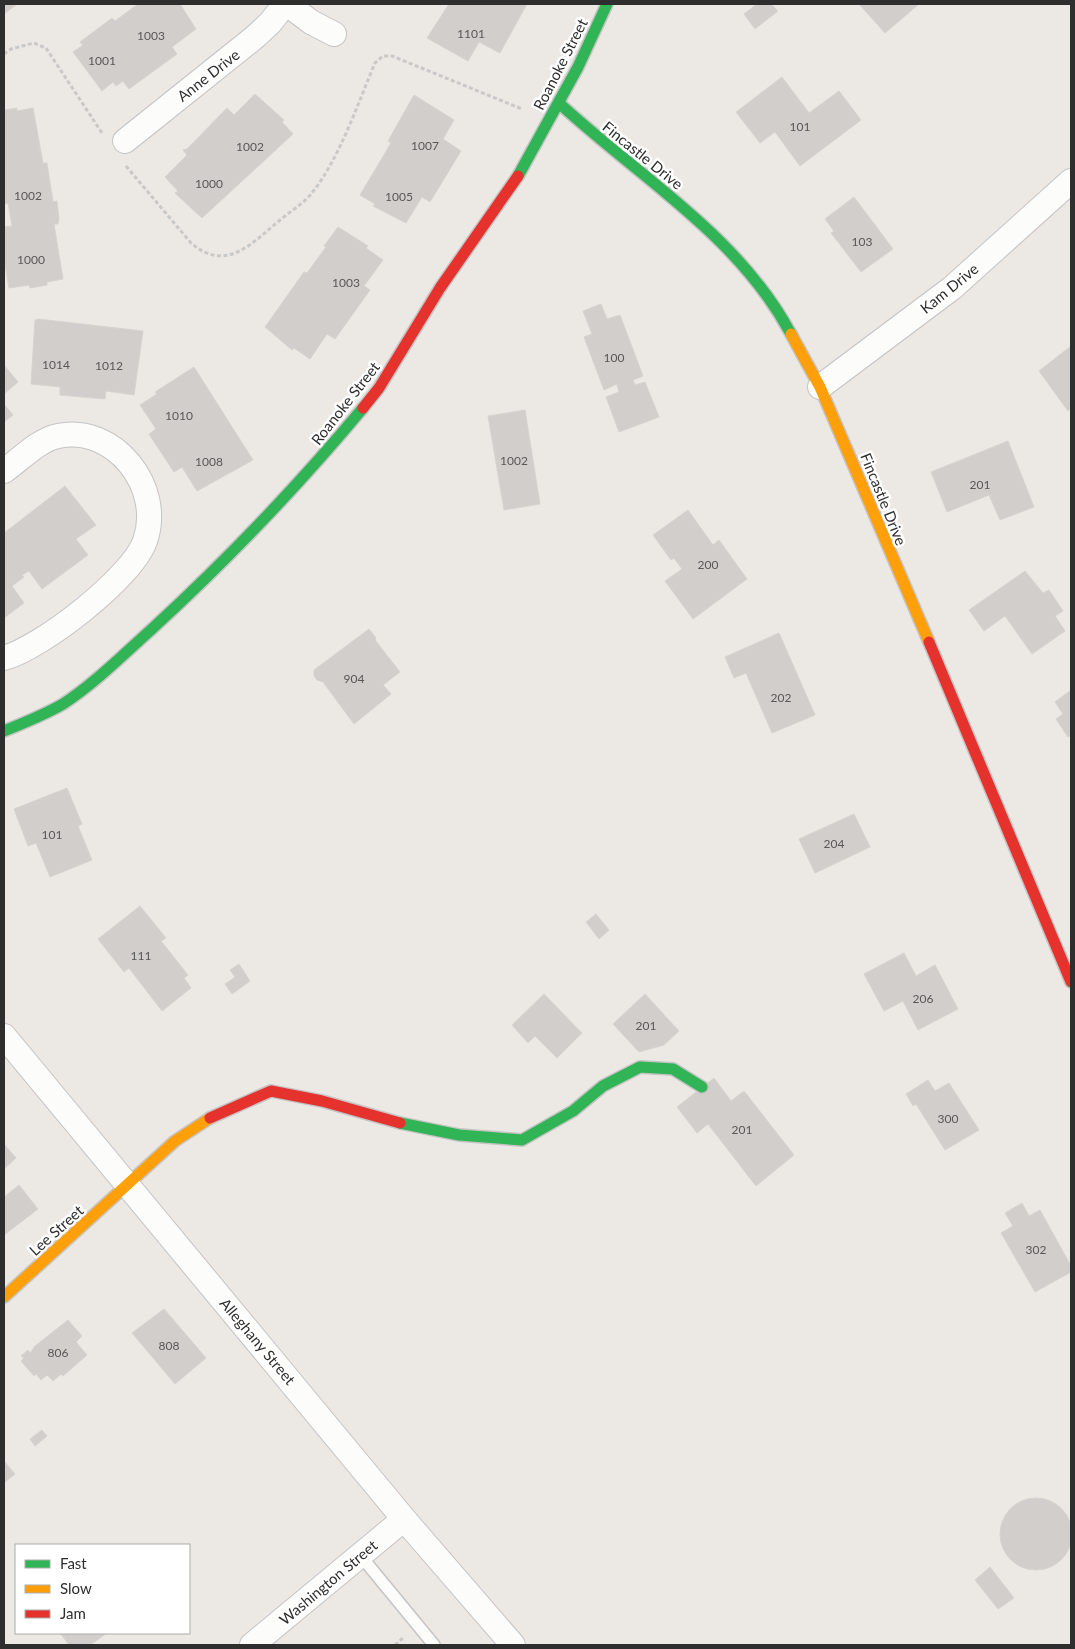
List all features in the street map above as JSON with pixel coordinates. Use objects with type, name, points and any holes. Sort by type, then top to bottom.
[{"type":"street","points":[[286,4],[311,22],[334,34]]},
{"type":"street","name":"Anne Drive","points":[[125,140],[255,37],[270,24],[286,4]]},
{"type":"street","name":"Roanoke Street","points":[[4,731],[37,718],[64,703],[121,657],[229,556],[315,465],[379,388],[440,288],[518,175],[578,67],[607,4]]},
{"type":"street","name":"Fincastle Drive","points":[[559,103],[598,139],[698,218],[730,249],[779,312],[820,387],[960,713],[1071,982]]},
{"type":"street","name":"Kam Drive","points":[[820,387],[952,288],[1071,181]]},
{"type":"street","points":[[4,471],[45,441],[73,434],[90,436],[105,442],[131,465],[142,482],[148,502],[149,528],[145,541],[135,560],[84,609],[44,638],[4,658]]},
{"type":"street","name":"Alleghany Street","points":[[4,1036],[404,1519],[513,1645]]},
{"type":"street","name":"Lee Street","points":[[4,1297],[128,1186],[175,1141],[213,1116],[271,1091],[322,1101],[386,1120],[459,1134],[522,1140],[573,1111],[603,1086],[640,1067],[673,1069],[702,1087]]},
{"type":"street","name":"Washington Street","points":[[252,1645],[404,1519]]},
{"type":"lane","points":[[360,1555],[434,1645]]},
{"type":"path","points":[[4,54],[34,42],[46,48],[102,134]]},
{"type":"path","points":[[124,164],[192,243],[203,253],[225,256],[246,248],[311,194],[336,154],[375,63],[383,56],[392,56],[548,120]]},
{"type":"building","points":[[4,4],[17,4],[4,14]]},
{"type":"building","points":[[138,4],[180,4],[196,29],[172,47],[177,54],[129,89],[123,81],[116,86],[113,82],[102,91],[73,52],[83,45],[80,42],[112,18],[115,21]]},
{"type":"building","points":[[449,4],[527,4],[500,53],[479,42],[468,61],[427,38]]},
{"type":"building","points":[[757,4],[771,4],[778,11],[755,29],[744,14]]},
{"type":"building","points":[[859,4],[919,4],[885,33]]},
{"type":"building","points":[[782,77],[809,113],[839,91],[861,120],[800,166],[775,132],[760,143],[736,112]]},
{"type":"building","points":[[255,94],[284,120],[282,122],[293,134],[202,218],[175,193],[178,191],[165,177],[187,155],[183,150],[187,149],[227,108],[234,115]]},
{"type":"building","points":[[414,95],[454,120],[443,139],[461,151],[430,202],[422,197],[406,223],[373,206],[375,204],[360,195],[391,143],[388,141]]},
{"type":"building","points":[[17,108],[17,111],[33,108],[43,163],[47,163],[53,202],[57,201],[59,219],[58,224],[54,224],[63,279],[47,282],[47,285],[30,288],[29,285],[9,288],[4,259],[4,227],[12,226],[8,203],[4,204],[4,110]]},
{"type":"building","points":[[854,197],[893,249],[861,272],[831,233],[834,231],[825,219]]},
{"type":"building","points":[[338,227],[368,246],[366,248],[383,260],[364,286],[370,290],[335,339],[327,334],[310,359],[294,348],[292,350],[265,327],[304,272],[307,273],[326,247],[324,246]]},
{"type":"building","points":[[601,304],[607,319],[620,315],[643,376],[633,380],[635,385],[645,382],[659,417],[619,432],[606,397],[619,392],[617,384],[604,390],[584,337],[592,334],[583,311]]},
{"type":"building","points":[[35,320],[143,331],[134,395],[106,391],[105,399],[60,395],[60,387],[31,384]]},
{"type":"building","points":[[1071,346],[1071,408],[1068,411],[1039,371]]},
{"type":"building","points":[[4,365],[18,382],[4,394]]},
{"type":"building","points":[[194,367],[253,460],[197,491],[182,467],[174,472],[149,434],[156,429],[140,405],[157,394],[155,392]]},
{"type":"building","points":[[4,404],[13,415],[4,422]]},
{"type":"building","points":[[525,410],[540,504],[504,510],[488,416]]},
{"type":"building","points":[[1008,441],[1034,507],[1000,520],[989,495],[947,512],[931,472]]},
{"type":"building","points":[[65,486],[96,525],[76,539],[88,555],[42,589],[29,571],[22,575],[24,577],[12,586],[24,603],[4,618],[4,533]]},
{"type":"building","points":[[688,510],[713,545],[719,540],[747,579],[693,619],[665,581],[682,569],[674,558],[671,560],[653,535]]},
{"type":"building","points":[[1025,571],[1043,593],[1049,590],[1063,611],[1055,616],[1065,631],[1032,654],[1005,616],[984,631],[969,610]]},
{"type":"building","points":[[369,629],[376,638],[375,640],[400,672],[383,685],[391,694],[354,724],[323,682],[317,680],[314,676],[314,670]]},
{"type":"building","points":[[779,633],[815,715],[772,733],[746,673],[734,678],[725,657]]},
{"type":"building","points":[[1071,690],[1071,735],[1068,737],[1056,719],[1063,714],[1055,702]]},
{"type":"building","points":[[67,788],[82,824],[78,826],[92,860],[50,877],[36,843],[28,846],[14,809]]},
{"type":"building","points":[[854,814],[870,847],[815,873],[799,839]]},
{"type":"building","points":[[140,906],[166,938],[161,941],[188,975],[184,978],[191,988],[162,1011],[129,968],[124,972],[98,939]]},
{"type":"building","points":[[596,914],[609,930],[599,939],[586,922]]},
{"type":"building","points":[[904,953],[916,976],[935,965],[958,1009],[918,1030],[903,1001],[884,1011],[864,974]]},
{"type":"building","points":[[239,964],[250,981],[232,994],[225,984],[235,977],[230,970]]},
{"type":"building","points":[[544,994],[582,1033],[557,1058],[535,1036],[528,1043],[512,1025]]},
{"type":"building","points":[[645,994],[679,1031],[664,1045],[639,1052],[613,1024]]},
{"type":"building","points":[[714,1078],[731,1101],[744,1091],[794,1155],[756,1186],[708,1124],[697,1133],[677,1107]]},
{"type":"building","points":[[928,1080],[935,1091],[949,1083],[979,1130],[945,1150],[916,1104],[913,1106],[906,1094]]},
{"type":"building","points":[[4,1144],[16,1158],[4,1169]]},
{"type":"building","points":[[19,1185],[38,1209],[4,1235],[4,1197]]},
{"type":"building","points":[[1022,1203],[1029,1216],[1040,1210],[1071,1266],[1071,1272],[1035,1292],[1001,1233],[1013,1226],[1005,1213]]},
{"type":"building","points":[[164,1309],[206,1358],[175,1384],[132,1333]]},
{"type":"building","points":[[68,1320],[82,1336],[76,1342],[87,1355],[63,1376],[61,1374],[53,1381],[47,1375],[41,1380],[36,1374],[34,1376],[21,1361],[24,1358],[21,1356],[28,1350],[30,1353],[35,1346]]},
{"type":"building","points":[[42,1430],[47,1436],[35,1446],[30,1439]]},
{"type":"building","points":[[4,1461],[15,1474],[4,1483]]},
{"type":"building","points":[[1036,1498],[1056,1504],[1066,1514],[1072,1534],[1066,1554],[1056,1564],[1036,1570],[1016,1564],[1006,1554],[1000,1534],[1006,1514],[1016,1504]]},
{"type":"building","points":[[990,1567],[1014,1598],[998,1609],[975,1580]]},
{"type":"building","points":[[61,1634],[106,1634],[90,1645],[69,1645]]},
{"type":"traffic: fast","points":[[518,176],[578,67],[607,4]]},
{"type":"traffic: fast","points":[[559,103],[716,237],[744,267],[769,299],[791,334]]},
{"type":"traffic: fast","points":[[4,731],[63,704],[120,658],[181,602],[262,521],[363,408]]},
{"type":"traffic: fast","points":[[400,1123],[459,1135],[522,1140],[573,1111],[603,1086],[640,1067],[673,1069],[702,1087]]},
{"type":"traffic: slow","points":[[791,334],[820,387],[929,642]]},
{"type":"traffic: slow","points":[[4,1297],[175,1141],[210,1118]]},
{"type":"traffic: jam","points":[[363,408],[379,388],[440,288],[518,176]]},
{"type":"traffic: jam","points":[[929,642],[1071,982]]},
{"type":"traffic: jam","points":[[210,1118],[271,1091],[322,1101],[400,1123]]}]
